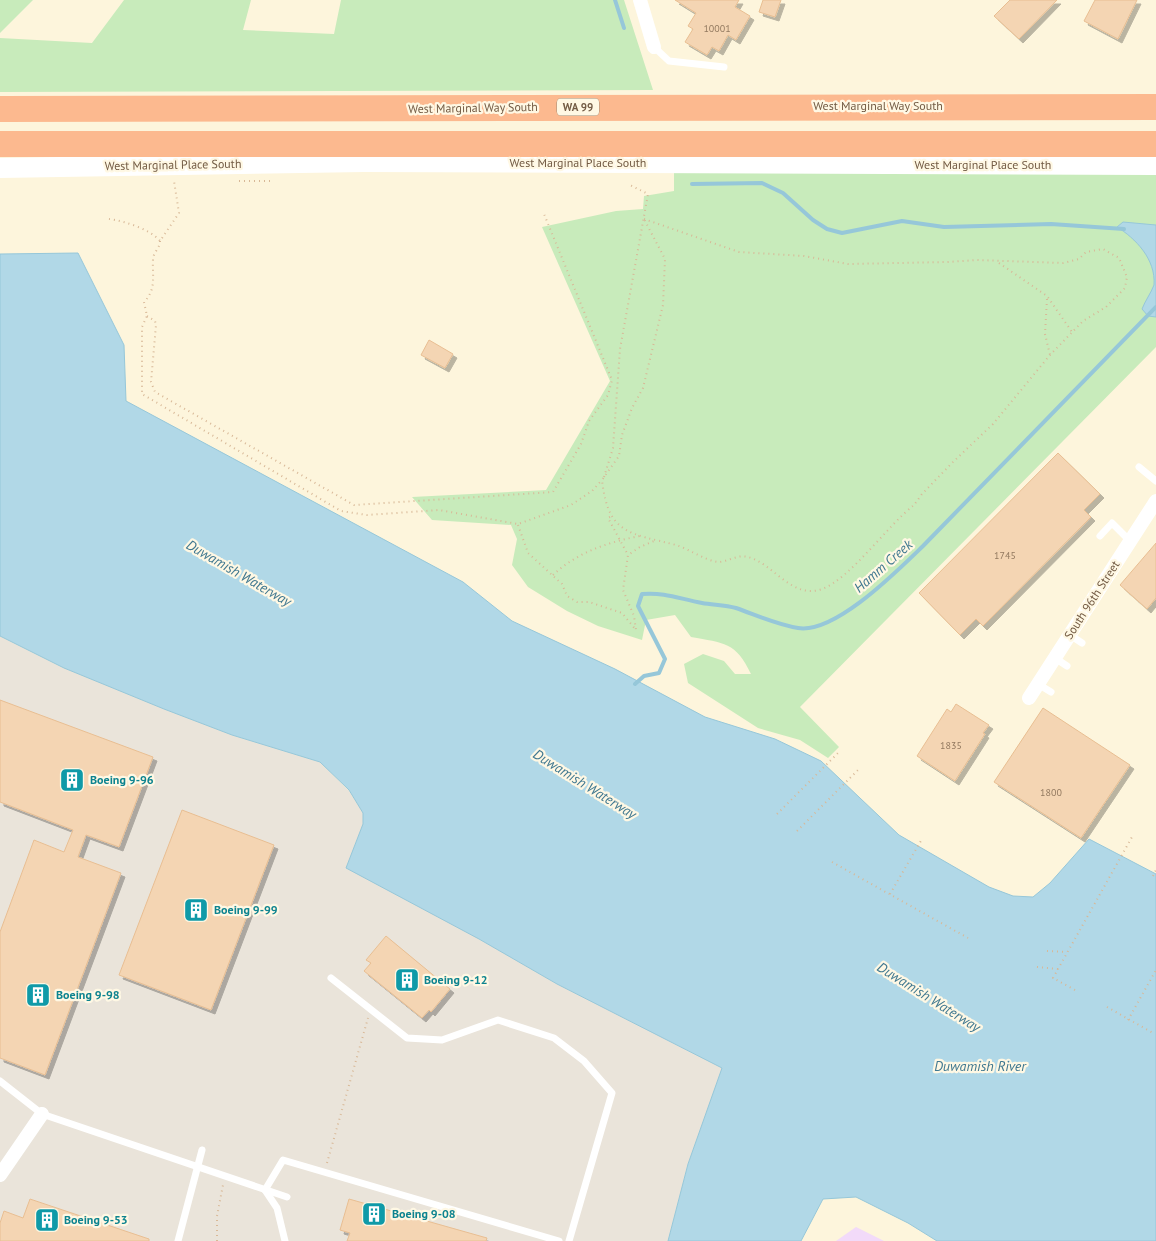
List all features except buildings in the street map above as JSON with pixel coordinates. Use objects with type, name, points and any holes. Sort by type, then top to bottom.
[{"type":"highway","name":"West Marginal Way South","points":[[0,109],[1156,106]]},
{"type":"highway","points":[[0,144],[1156,144]]},
{"type":"street","points":[[640,0],[654,47]]},
{"type":"street","name":"West Marginal Place South","points":[[0,168],[364,162],[1156,165]]},
{"type":"street","name":"South 96th Street","points":[[1029,698],[1156,501]]},
{"type":"street","points":[[0,1175],[42,1114]]},
{"type":"lane","points":[[654,47],[669,62],[724,67]]},
{"type":"lane","points":[[1139,466],[1156,481]]},
{"type":"lane","points":[[1100,536],[1112,524],[1130,541]]},
{"type":"lane","points":[[1070,635],[1082,643]]},
{"type":"lane","points":[[1054,658],[1067,666]]},
{"type":"lane","points":[[1038,684],[1051,692]]},
{"type":"lane","points":[[331,978],[407,1038],[442,1040],[498,1020],[554,1038],[584,1061],[612,1094],[569,1241]]},
{"type":"lane","points":[[0,1081],[42,1114],[287,1196]]},
{"type":"lane","points":[[178,1241],[202,1150]]},
{"type":"lane","points":[[265,1190],[283,1160],[559,1241]]},
{"type":"lane","points":[[265,1190],[277,1208],[285,1241]]},
{"type":"path","points":[[174,179],[179,214],[160,241],[160,247],[153,257],[154,287],[144,302],[147,316],[142,327],[141,390],[144,396],[341,511],[367,515],[439,510],[518,524],[571,505],[592,491],[619,456],[622,435],[632,408],[643,388],[663,305],[665,259],[644,219]]},
{"type":"path","points":[[630,185],[648,194],[620,350],[612,448],[609,465],[602,480],[604,496],[610,516],[622,528],[654,542],[676,545],[718,562],[742,556],[749,557],[766,566],[779,578],[808,590],[823,589],[850,568],[914,505],[952,463],[993,424],[1050,355],[1072,332],[1083,321],[1114,301],[1125,288],[1127,277],[1117,255],[1103,249],[1086,252],[1071,262],[1026,260],[997,262],[977,260],[848,264],[804,256],[739,252],[644,219]]},
{"type":"path","points":[[147,316],[155,321],[156,325],[151,382],[155,392],[354,505],[553,492],[581,444],[589,421],[608,395],[612,380],[544,214]]},
{"type":"path","points":[[109,219],[134,225],[154,235],[160,241]]},
{"type":"path","points":[[997,262],[1006,266],[1047,296],[1072,332]]},
{"type":"path","points":[[1047,296],[1045,334],[1050,355]]},
{"type":"path","points":[[518,524],[528,553],[562,584],[567,596],[577,602],[589,602],[622,613],[636,630],[634,616],[623,590],[628,555],[609,523],[608,518],[610,516]]},
{"type":"path","points":[[552,576],[566,563],[582,554],[619,540],[640,536]]},
{"type":"path","points":[[628,555],[654,542]]},
{"type":"path","points":[[778,814],[840,751]]},
{"type":"path","points":[[797,832],[859,769]]},
{"type":"path","points":[[1075,990],[1053,978],[1132,836]]},
{"type":"path","points":[[890,894],[922,839]]},
{"type":"path","points":[[832,862],[968,938]]},
{"type":"path","points":[[1153,876],[1156,870]]},
{"type":"path","points":[[1047,951],[1068,952]]},
{"type":"path","points":[[1037,968],[1058,969]]},
{"type":"path","points":[[1128,1020],[1156,970]]},
{"type":"path","points":[[1107,1007],[1153,1033]]},
{"type":"path","points":[[324,1172],[370,1009]]},
{"type":"path","points":[[217,1241],[217,1216],[223,1185]]},
{"type":"shaded area","points":[[0,636],[64,668],[164,709],[232,735],[320,762],[349,791],[363,813],[363,824],[354,847],[479,939],[557,984],[723,1068],[688,1164],[668,1241],[0,1241]]},
{"type":"shaded area","points":[[856,1227],[884,1241],[836,1241]]},
{"type":"green space","points":[[0,0],[33,0],[0,33]]},
{"type":"green space","points":[[124,0],[251,0],[243,30],[334,34],[341,0],[624,0],[653,90],[0,92],[0,38],[92,43]]},
{"type":"green space","points":[[674,172],[1156,174],[1156,347],[800,707],[839,747],[828,758],[800,740],[758,728],[688,683],[684,664],[703,654],[724,661],[735,674],[751,674],[740,656],[728,646],[691,637],[675,615],[646,620],[642,640],[598,626],[567,611],[528,587],[512,565],[517,539],[511,525],[432,520],[412,497],[546,490],[610,381],[542,227],[616,211],[643,209],[644,196],[674,191]]},
{"type":"water","points":[[1123,222],[1156,225],[1156,317],[1148,316],[1142,309],[1154,285],[1152,267],[1137,243],[1117,227]]},
{"type":"water","name":"Duwamish River","points":[[78,253],[124,345],[126,401],[463,582],[512,621],[615,669],[705,717],[775,739],[821,761],[899,835],[989,887],[1013,896],[1033,897],[1050,883],[1089,839],[1156,874],[1156,1241],[937,1241],[908,1223],[856,1197],[823,1199],[801,1241],[668,1241],[688,1164],[722,1068],[557,984],[479,939],[346,868],[363,824],[363,813],[349,790],[320,762],[232,735],[164,709],[64,668],[0,636],[0,254]]},
{"type":"waterway","name":"Hamm Creek","points":[[615,0],[624,28]]},
{"type":"waterway","name":"Hamm Creek","points":[[692,184],[762,183],[783,193],[813,220],[827,229],[842,233],[902,221],[944,227],[1051,224],[1124,229]]},
{"type":"waterway","name":"Hamm Creek","points":[[635,684],[644,676],[659,673],[665,659],[638,606],[642,594],[665,595],[732,607],[774,622],[798,628],[813,627],[847,611],[882,585],[912,557],[1156,307]]},
{"type":"place","name":"Boeing 9-96","points":[[72,780]]},
{"type":"place","name":"Boeing 9-99","points":[[196,910]]},
{"type":"place","name":"Boeing 9-12","points":[[407,980]]},
{"type":"place","name":"Boeing 9-98","points":[[38,995]]},
{"type":"place","name":"Boeing 9-08","points":[[374,1214]]},
{"type":"place","name":"Boeing 9-53","points":[[47,1220]]},
{"type":"water label","name":"Duwamish Waterway","points":[[239,573]]},
{"type":"water label","name":"Duwamish Waterway","points":[[585,784]]},
{"type":"water label","name":"Duwamish Waterway","points":[[929,997]]}]
